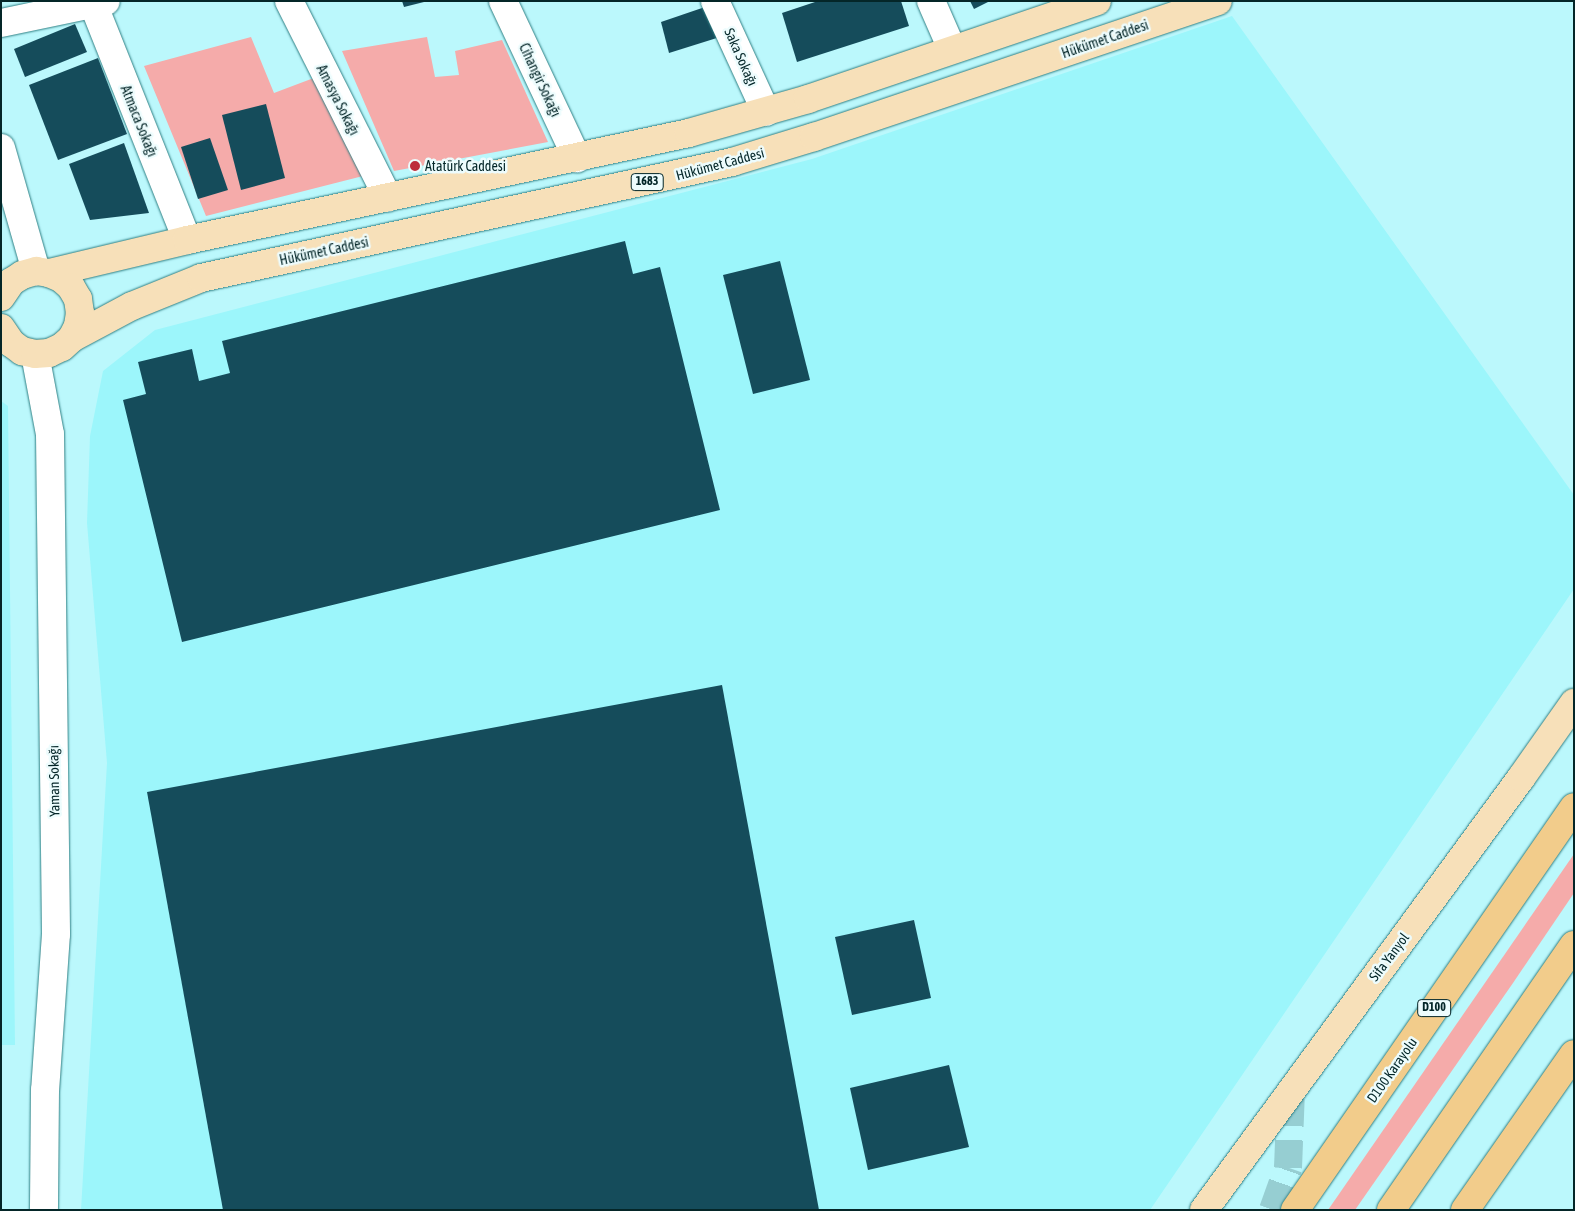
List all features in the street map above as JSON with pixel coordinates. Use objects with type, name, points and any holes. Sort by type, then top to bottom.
[{"type":"highway","name":"D100 Karayolu","points":[[1295,1210],[1574,807]]},
{"type":"highway","points":[[1390,1210],[1574,945]]},
{"type":"highway","points":[[1465,1210],[1574,1054]]},
{"type":"main road","points":[[1,297],[11,282],[27,274],[689,133],[766,112],[1097,1]]},
{"type":"main road","name":"Hükümet Caddesi","points":[[20,352],[49,353],[62,347],[72,338],[132,306],[201,278],[732,162],[814,137],[1218,1]]},
{"type":"main road","points":[[27,274],[61,278],[71,287],[78,299],[80,313],[78,326],[72,338]]},
{"type":"main road","points":[[1,328],[20,352]]},
{"type":"main road","name":"Sifa Yanyol","points":[[1204,1210],[1574,703]]},
{"type":"street","name":"Amasya Sokağı","points":[[289,1],[388,198]]},
{"type":"street","name":"Cihangir Sokağı","points":[[503,1],[577,158]]},
{"type":"street","name":"Saka Sokağı","points":[[716,1],[766,112]]},
{"type":"street","points":[[931,1],[952,49]]},
{"type":"street","points":[[1,23],[97,2]]},
{"type":"street","name":"Atmaca Sokağı","points":[[97,2],[187,240]]},
{"type":"street","points":[[1,148],[27,274]]},
{"type":"street","name":"Yaman Sokağı","points":[[20,352],[50,434],[56,934],[44,1090],[44,1210]]},
{"type":"shaded area","points":[[1232,16],[1574,495],[1574,589],[1150,1210],[81,1210],[107,763],[87,523],[90,436],[103,371],[155,330],[812,159]]},
{"type":"shaded area","points":[[251,37],[274,93],[319,76],[363,176],[206,216],[144,66]]},
{"type":"shaded area","points":[[427,37],[435,77],[459,75],[455,51],[502,40],[548,142],[394,171],[342,51]]},
{"type":"shaded area","points":[[1,401],[8,406],[15,1045],[1,1045]]},
{"type":"shaded area","points":[[1574,854],[1574,893],[1513,983],[1355,1210],[1328,1210]]},
{"type":"building","points":[[402,1],[424,1],[424,2],[404,7]]},
{"type":"building","points":[[818,1],[901,1],[909,26],[797,62],[782,13]]},
{"type":"building","points":[[970,1],[990,1],[974,9]]},
{"type":"building","points":[[705,7],[720,37],[669,53],[661,22]]},
{"type":"building","points":[[75,24],[87,52],[25,77],[14,49]]},
{"type":"building","points":[[98,58],[127,134],[58,160],[29,85]]},
{"type":"building","points":[[266,104],[285,178],[241,190],[222,115]]},
{"type":"building","points":[[210,138],[228,190],[198,199],[181,147]]},
{"type":"building","points":[[124,143],[149,213],[90,220],[69,164]]},
{"type":"building","points":[[625,241],[633,274],[660,267],[720,510],[182,642],[123,400],[146,394],[138,362],[192,349],[199,381],[230,373],[222,341]]},
{"type":"building","points":[[780,261],[810,380],[753,394],[723,275]]},
{"type":"building","points":[[722,685],[819,1210],[223,1210],[147,792]]},
{"type":"building","points":[[914,920],[931,998],[852,1015],[835,937]]},
{"type":"building","points":[[949,1065],[969,1147],[868,1170],[850,1088]]},
{"type":"tunnel","points":[[1273,1210],[1288,1168],[1291,1090]]},
{"type":"place","name":"Atatürk Caddesi","points":[[415,166]]}]
